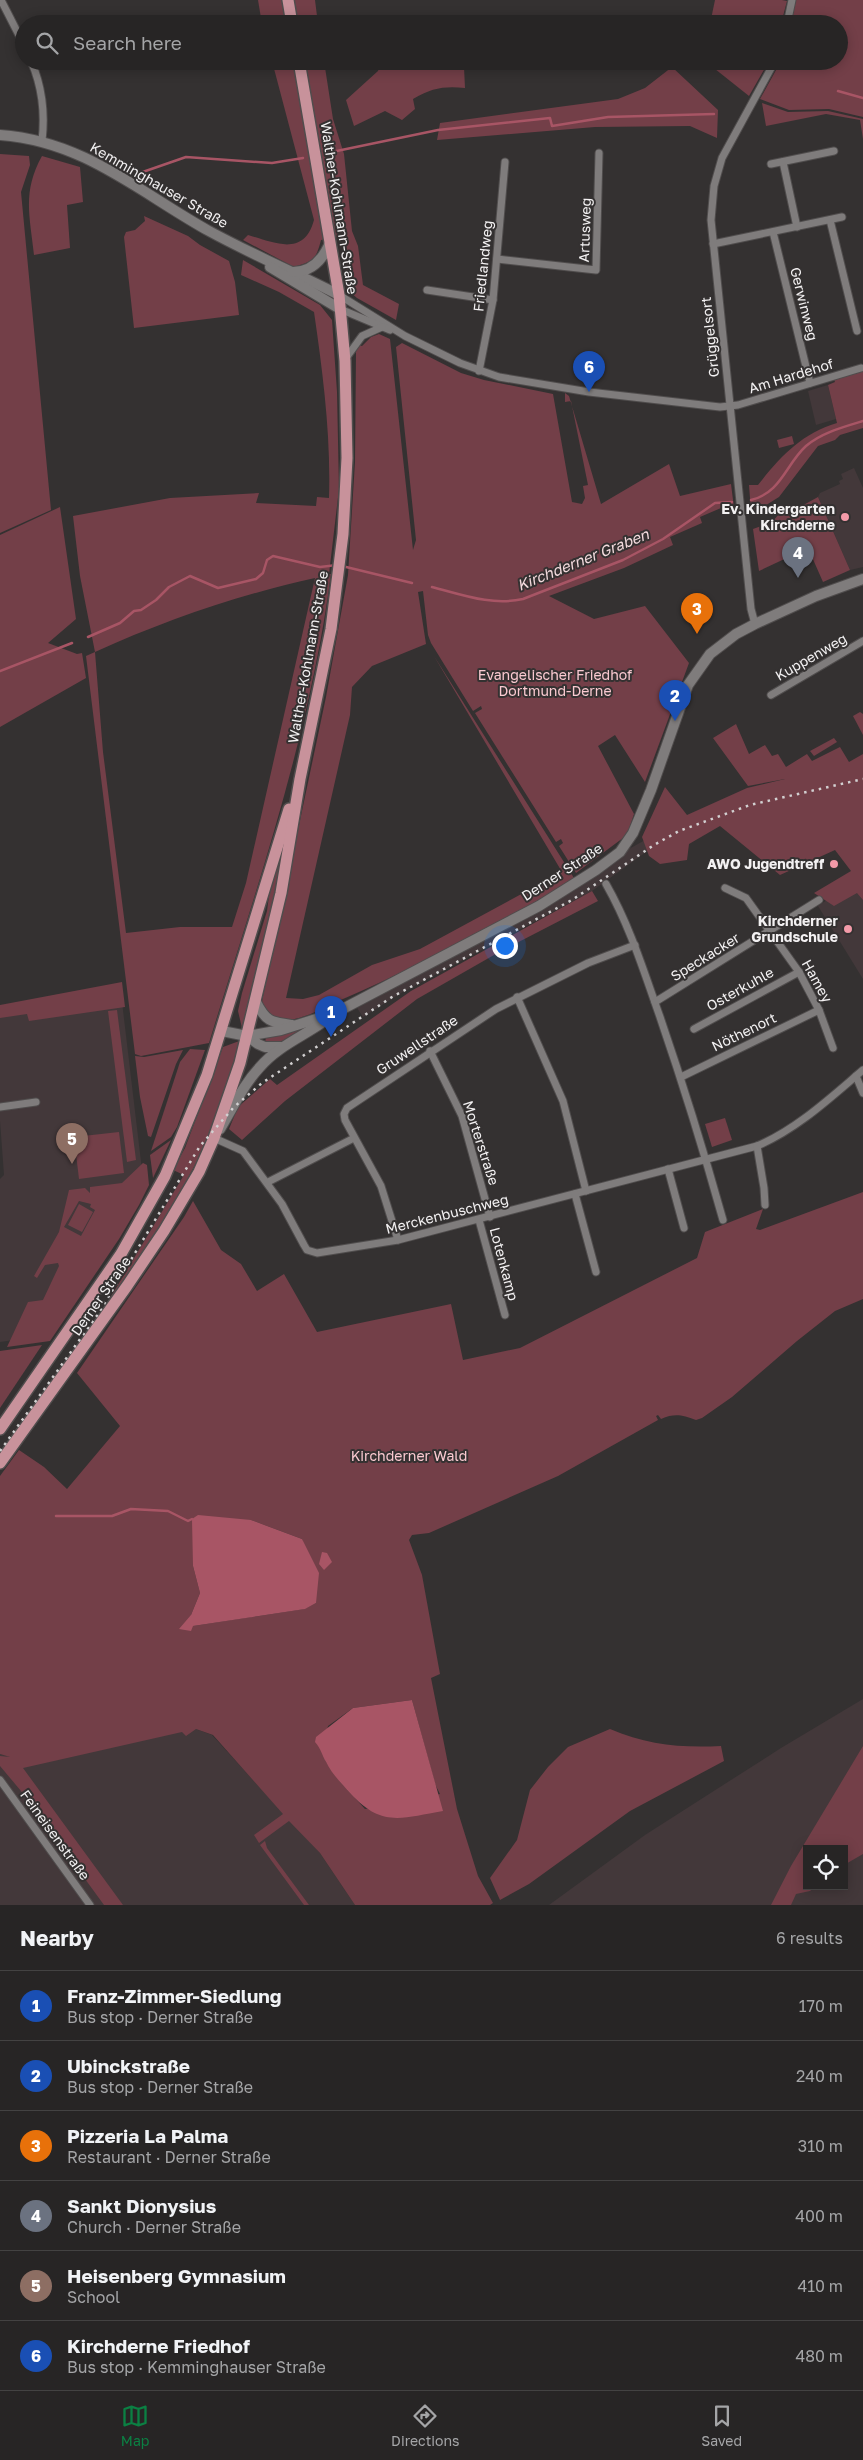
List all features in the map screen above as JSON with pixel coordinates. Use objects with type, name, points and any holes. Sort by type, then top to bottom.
[{"type":"main road","points":[[288,0],[290,15]]},
{"type":"main road","name":"Walther-Kohlmann-Straße","points":[[247,1036],[281,894],[300,779],[324,669],[341,551],[347,458],[345,361],[339,295],[301,70]]},
{"type":"main road","name":"Kemminghauser Straße","points":[[0,136],[42,141],[80,154],[111,169],[207,230],[244,250],[340,309]]},
{"type":"main road","points":[[292,272],[300,272],[315,265],[330,243]]},
{"type":"main road","name":"Kemminghauser Straße","points":[[244,250],[339,295]]},
{"type":"main road","name":"Derner Straße","points":[[0,1463],[164,1231],[199,1172],[214,1138],[247,1036],[298,1025],[335,1013],[560,894],[620,852],[633,833],[644,809],[688,685],[710,654],[736,634],[755,624],[816,596],[863,580]]},
{"type":"main road","name":"Walther-Kohlmann-Straße","points":[[222,1031],[278,840],[300,779]]},
{"type":"main road","points":[[256,1002],[264,1016],[269,1020],[298,1025]]},
{"type":"main road","points":[[214,1138],[253,1074],[281,1048],[335,1013]]},
{"type":"main road","points":[[222,1031],[247,1036],[258,1044],[281,1048]]},
{"type":"main road","name":"Derner Straße","points":[[0,1428],[121,1254],[152,1201],[185,1132],[222,1031]]},
{"type":"street","points":[[1,0],[15,27]]},
{"type":"street","points":[[789,15],[792,0]]},
{"type":"street","points":[[34,70],[43,110],[42,141]]},
{"type":"street","name":"Grüggelsort","points":[[755,624],[751,609],[713,244],[712,210],[718,170],[728,144],[770,70]]},
{"type":"street","points":[[771,164],[834,151]]},
{"type":"street","name":"Artusweg","points":[[497,259],[596,270],[599,153]]},
{"type":"street","name":"Friedlandweg","points":[[479,371],[493,300],[505,162]]},
{"type":"street","points":[[783,162],[797,227]]},
{"type":"street","points":[[713,244],[842,218]]},
{"type":"street","points":[[830,220],[857,331]]},
{"type":"street","name":"Gerwinweg","points":[[773,232],[810,383]]},
{"type":"street","points":[[427,290],[493,300]]},
{"type":"street","name":"Kemminghauser Straße","points":[[339,295],[405,336]]},
{"type":"street","name":"Kemminghauser Straße","points":[[340,309],[405,336],[479,371],[511,380],[710,408],[730,406]]},
{"type":"street","points":[[345,361],[362,336],[382,327]]},
{"type":"street","name":"Am Hardehof","points":[[730,406],[860,368]]},
{"type":"street","name":"Kuppenweg","points":[[772,695],[863,641]]},
{"type":"street","points":[[606,884],[621,911],[655,1002],[707,1158],[723,1220]]},
{"type":"street","name":"Hamey","points":[[725,888],[746,898],[799,972],[819,1010],[833,1048]]},
{"type":"street","name":"Speckacker","points":[[655,1002],[819,900]]},
{"type":"street","name":"Gruwellstraße","points":[[398,1240],[383,1192],[345,1120],[344,1114],[347,1108],[430,1051],[517,997],[588,963],[635,946]]},
{"type":"street","name":"Osterkuhle","points":[[694,1029],[799,972]]},
{"type":"street","points":[[517,997],[563,1101],[586,1191]]},
{"type":"street","name":"Nöthenort","points":[[681,1077],[819,1010]]},
{"type":"street","name":"Morterstraße","points":[[430,1051],[462,1116],[490,1217]]},
{"type":"street","name":"Merckenbuschweg","points":[[214,1138],[243,1151],[268,1182],[304,1246],[312,1252],[398,1240],[757,1146],[778,1137],[801,1121],[863,1070]]},
{"type":"street","points":[[856,1076],[863,1093]]},
{"type":"street","points":[[0,1107],[36,1102]]},
{"type":"street","points":[[268,1182],[354,1138]]},
{"type":"street","points":[[757,1146],[765,1205]]},
{"type":"street","points":[[668,1169],[684,1228]]},
{"type":"street","points":[[575,1194],[596,1272]]},
{"type":"street","name":"Lotenkamp","points":[[479,1220],[505,1316]]},
{"type":"street","name":"Feineisenstraße","points":[[0,1780],[90,1905]]},
{"type":"shaded area","points":[[828,385],[836,419],[816,425],[808,391]]},
{"type":"shaded area","name":"Ev. Kindergarten Kirchderne","points":[[854,468],[863,488],[863,567],[850,570],[818,497],[820,493],[840,484],[839,481],[843,479],[841,474]]},
{"type":"shaded area","points":[[658,833],[672,838],[646,852],[592,891],[401,993],[363,1017],[357,1008],[554,903],[601,872],[627,850]]},
{"type":"shaded area","name":"Kirchderner Grundschule","points":[[863,876],[863,979],[818,906]]},
{"type":"shaded area","points":[[120,985],[142,1170],[21,1339],[0,1342],[0,1179],[4,1175],[0,1121],[0,1008]]},
{"type":"shaded area","points":[[198,1515],[251,1520],[302,1539],[319,1573],[316,1603],[305,1609],[193,1626],[191,1631],[179,1629],[191,1615],[200,1593],[193,1566],[192,1519]]},
{"type":"shaded area","points":[[322,1552],[327,1553],[332,1562],[324,1570],[319,1564]]},
{"type":"shaded area","points":[[863,1699],[863,1905],[549,1905],[645,1835],[781,1748]]},
{"type":"shaded area","points":[[412,1700],[443,1811],[404,1818],[382,1816],[361,1804],[337,1779],[315,1742],[316,1737],[353,1708]]},
{"type":"shaded area","points":[[196,1729],[212,1735],[320,1853],[355,1905],[0,1905],[0,1754],[19,1759]]},
{"type":"green space","points":[[258,0],[315,0],[317,15],[260,15]]},
{"type":"green space","points":[[715,0],[787,1],[783,15],[712,15]]},
{"type":"green space","points":[[795,0],[863,0],[863,117],[829,109],[789,110],[760,99],[776,70],[848,70],[848,15],[792,15]]},
{"type":"green space","points":[[274,70],[325,70],[333,119],[344,154],[352,231],[358,246],[363,285],[399,304],[396,320],[350,292],[340,237],[321,240],[313,259],[294,267],[243,240],[248,235],[278,244],[296,243],[309,232],[314,220]]},
{"type":"green space","points":[[464,70],[465,88],[451,87],[438,89],[420,95],[413,99],[415,109],[402,120],[385,111],[354,126],[346,100],[378,71]]},
{"type":"green space","points":[[668,70],[675,70],[718,110],[717,138],[690,126],[595,127],[437,140],[440,123],[618,99],[645,88]]},
{"type":"green space","points":[[716,70],[764,70],[749,96]]},
{"type":"green space","points":[[762,103],[788,112],[828,111],[863,119],[863,139],[860,120],[826,114],[766,126]]},
{"type":"green space","points":[[0,154],[29,156],[30,165],[21,192],[51,510],[0,533]]},
{"type":"green space","points":[[42,156],[80,167],[83,202],[67,205],[70,248],[34,255],[29,204],[32,181]]},
{"type":"green space","points":[[144,216],[188,236],[229,261],[235,282],[239,315],[134,328],[124,237],[126,232],[135,230],[145,221]]},
{"type":"green space","points":[[243,260],[320,305],[332,320],[337,392],[339,489],[329,574],[331,574],[322,634],[296,753],[263,869],[209,1043],[141,1056],[135,1054],[86,656],[95,652],[80,576],[73,516],[170,498],[259,493],[256,503],[316,506],[317,497],[329,498],[328,428],[314,312],[279,292],[241,275]],"holes":[[[315,578],[246,883],[232,927],[180,927],[126,933],[103,752],[95,652],[230,600]]]},
{"type":"green space","name":"Evangelischer Friedhof Dortmund-Derne","points":[[379,334],[390,339],[413,550],[416,540],[396,347],[402,343],[461,373],[484,380],[553,394],[572,502],[582,504],[585,498],[583,486],[588,485],[572,407],[601,504],[669,464],[680,496],[731,484],[734,508],[721,508],[700,517],[702,523],[670,537],[673,545],[624,568],[549,596],[594,619],[645,606],[689,663],[645,782],[615,735],[598,746],[634,814],[627,835],[576,873],[559,846],[563,843],[561,839],[556,842],[475,713],[482,709],[481,706],[473,711],[431,643],[428,635],[423,591],[418,592],[426,644],[372,666],[352,687],[350,715],[286,998],[303,999],[319,995],[372,965],[420,949],[562,872],[434,656],[574,878],[542,898],[451,948],[313,1013],[290,1020],[282,1020],[269,1014],[264,1008],[262,1001],[326,697],[348,575],[355,462],[356,352],[358,345],[362,346],[371,337]]},
{"type":"green space","points":[[863,370],[863,428],[840,435],[835,440],[818,446],[779,497],[763,507],[751,511],[749,485],[758,485],[775,465],[802,440],[837,423],[828,385],[835,382],[834,379]]},
{"type":"green space","points":[[565,393],[569,396],[571,401],[565,402]]},
{"type":"green space","points":[[792,436],[794,444],[779,448],[777,440]]},
{"type":"green space","points":[[818,497],[850,570],[823,582],[808,548],[759,571],[753,529],[772,522],[788,504],[798,508]]},
{"type":"green space","points":[[60,507],[76,619],[48,643],[77,654],[82,653],[86,678],[0,727],[0,535]]},
{"type":"green space","points":[[860,712],[863,714],[863,735],[853,716]]},
{"type":"green space","points":[[736,724],[749,754],[765,745],[772,756],[778,754],[786,767],[807,754],[812,761],[840,747],[849,762],[863,754],[863,900],[857,893],[834,906],[814,893],[851,871],[835,850],[780,875],[720,826],[689,844],[687,860],[660,864],[649,856],[642,837],[665,787],[687,815],[747,788],[785,779],[748,786],[713,738]]},
{"type":"green space","points":[[834,738],[837,742],[814,756],[810,751]]},
{"type":"green space","points":[[294,802],[246,1027],[242,1028],[238,1011],[242,993],[267,911],[272,873]]},
{"type":"green space","points":[[592,891],[598,901],[501,951],[417,999],[285,1101],[242,1140],[229,1129],[238,1107],[270,1079],[277,1085],[411,991]]},
{"type":"green space","points":[[122,982],[125,1007],[29,1021],[27,1014],[0,1018],[0,1005]]},
{"type":"green space","points":[[117,1010],[136,1160],[127,1162],[108,1011]]},
{"type":"green space","points":[[302,1029],[283,1043],[265,1043],[266,1037]]},
{"type":"green space","points":[[242,1040],[207,1142],[169,1214],[101,1313],[184,1175],[173,1170],[185,1148],[223,1047]]},
{"type":"green space","points":[[190,1049],[205,1050],[177,1127],[171,1137],[151,1151],[180,1062]]},
{"type":"green space","points":[[183,1050],[176,1064],[151,1137],[148,1136],[140,1097],[135,1056],[144,1057]]},
{"type":"green space","points":[[725,1118],[732,1140],[712,1147],[705,1124]]},
{"type":"green space","points":[[119,1132],[124,1173],[79,1179],[74,1137]]},
{"type":"green space","points":[[171,1140],[153,1178],[150,1155]]},
{"type":"green space","points":[[143,1163],[147,1165],[149,1185],[139,1205],[119,1239],[50,1341],[7,1347],[28,1302],[43,1300],[59,1266],[58,1263],[45,1265],[37,1278],[34,1276],[59,1232],[69,1190],[85,1188],[90,1193],[90,1187],[122,1183]],"holes":[[[79,1201],[91,1204],[90,1207],[95,1210],[81,1236],[64,1227]]]},
{"type":"green space","name":"Kirchderner Wald","points":[[863,1192],[863,1299],[835,1311],[732,1397],[702,1418],[696,1420],[675,1415],[661,1419],[658,1415],[656,1416],[658,1420],[558,1476],[429,1533],[412,1535],[409,1540],[422,1575],[440,1674],[431,1678],[457,1809],[478,1876],[493,1903],[490,1905],[355,1905],[320,1853],[289,1821],[259,1843],[254,1835],[283,1814],[213,1735],[196,1729],[186,1736],[182,1732],[23,1768],[123,1905],[104,1905],[21,1791],[0,1766],[0,1756],[10,1757],[0,1754],[0,1476],[19,1450],[44,1467],[67,1489],[120,1426],[77,1373],[193,1201],[221,1250],[241,1264],[257,1291],[284,1274],[317,1332],[451,1304],[463,1360],[520,1348],[697,1258],[705,1232],[763,1209],[756,1229],[760,1230]],"holes":[[[251,1520],[302,1539],[316,1603],[304,1609],[193,1626],[191,1615],[200,1593],[193,1566]],[[412,1700],[435,1784],[440,1794],[365,1809],[341,1783],[326,1762],[322,1750],[328,1726],[353,1708]]]},
{"type":"green space","points":[[79,1204],[93,1212],[82,1232],[68,1225]]},
{"type":"green space","points":[[42,1345],[0,1408],[0,1351]]},
{"type":"green space","points":[[610,1729],[637,1739],[664,1744],[678,1746],[721,1746],[724,1761],[630,1811],[529,1884],[500,1900],[490,1878],[517,1840],[530,1790],[548,1767],[568,1747]]},
{"type":"green space","points":[[863,1746],[863,1854],[848,1863],[848,1845],[804,1845]]},
{"type":"green space","points":[[265,1841],[267,1848],[309,1905],[304,1905],[260,1845]]},
{"type":"green space","points":[[803,1846],[803,1890],[811,1890],[796,1894],[791,1905],[771,1905]]},
{"type":"waterway","points":[[838,91],[863,98]]},
{"type":"waterway","points":[[327,153],[438,130],[550,118],[552,126],[608,117],[714,114]]},
{"type":"waterway","points":[[137,174],[186,157],[272,163],[303,158]]},
{"type":"waterway","name":"Kirchderner Graben","points":[[751,500],[761,496],[776,485],[799,453],[812,441],[833,431],[863,421]]},
{"type":"waterway","name":"Kirchderner Graben","points":[[432,587],[489,600],[511,601],[523,599],[623,560],[663,539],[715,503],[732,502]]},
{"type":"waterway","name":"Kirchderner Graben","points":[[88,637],[120,623],[134,611],[141,610],[156,600],[169,587],[190,576],[218,588],[256,579],[263,573],[267,560],[273,556],[320,567],[337,565]]},
{"type":"waterway","name":"Kirchderner Graben","points":[[342,566],[412,583]]},
{"type":"waterway","name":"Kirchderner Graben","points":[[0,671],[72,643]]},
{"type":"waterway","points":[[56,1516],[112,1516],[131,1509],[168,1511],[188,1521],[192,1519]]},
{"type":"railway","points":[[0,1451],[98,1314],[200,1146],[234,1107],[262,1083],[392,997],[572,900],[654,845],[679,831],[750,805],[863,779]]},
{"type":"place","name":"Kirchderne Friedhof","points":[[589,392]]},
{"type":"place","name":"Ev. Kindergarten Kirchderne","points":[[845,517]]},
{"type":"place","name":"Sankt Dionysius","points":[[798,578]]},
{"type":"place","name":"Pizzeria La Palma","points":[[697,634]]},
{"type":"place","name":"Ubinckstraße","points":[[675,721]]},
{"type":"place","name":"AWO Jugendtreff","points":[[834,864]]},
{"type":"place","name":"Kirchderner Grundschule","points":[[848,929]]},
{"type":"place","name":"Franz-Zimmer-Siedlung","points":[[331,1037]]},
{"type":"place","name":"Heisenberg Gymnasium","points":[[72,1164]]}]
